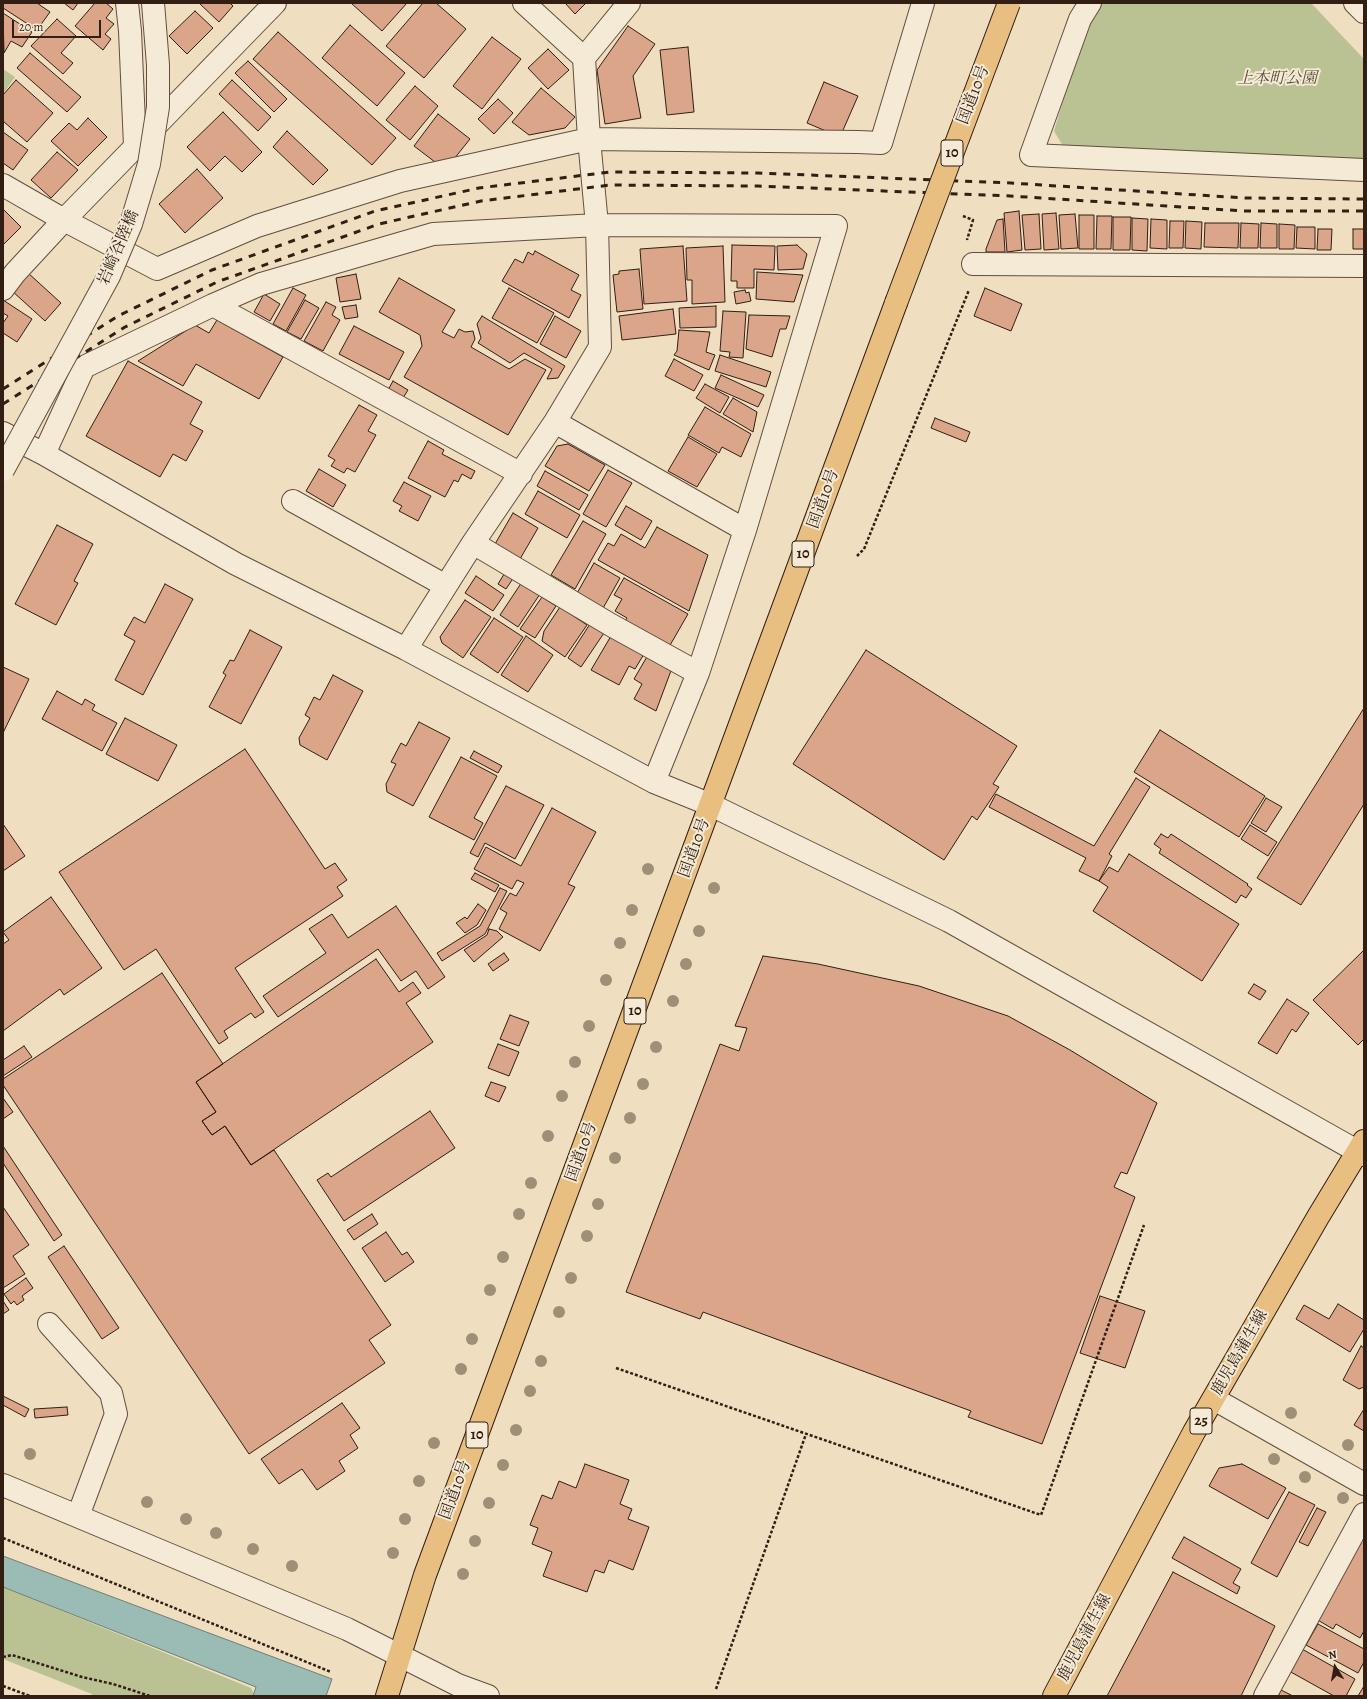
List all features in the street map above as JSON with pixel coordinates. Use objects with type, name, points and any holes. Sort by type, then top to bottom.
[{"type":"main road","name":"国道10号","points":[[387,1696],[425,1575],[896,303],[1009,3]]},
{"type":"main road","name":"鹿児島蒲生線","points":[[1054,1696],[1214,1399],[1362,1149]]},
{"type":"street","points":[[127,3],[130,31],[135,146]]},
{"type":"street","name":"岩崎谷陸橋","points":[[3,470],[109,276],[131,224],[149,164],[158,107],[158,64],[153,3]]},
{"type":"street","points":[[3,289],[15,273],[64,220],[275,3]]},
{"type":"street","points":[[524,3],[584,58]]},
{"type":"street","points":[[406,649],[473,543],[521,474],[600,347],[597,225],[589,139],[584,58],[629,3]]},
{"type":"street","points":[[3,185],[64,220],[157,269],[257,226],[400,181],[589,139],[881,143],[923,3]]},
{"type":"street","points":[[1090,3],[1080,19],[1030,155],[1364,170]]},
{"type":"street","points":[[1355,3],[1364,12]]},
{"type":"street","points":[[44,454],[84,367],[213,305],[261,284],[433,234],[597,225],[836,226],[746,530],[698,673],[654,782]]},
{"type":"street","points":[[973,264],[1364,266]]},
{"type":"street","points":[[213,305],[521,474]]},
{"type":"street","points":[[554,422],[746,530]]},
{"type":"street","points":[[3,433],[44,454],[236,564],[406,649],[654,782],[711,805],[949,921],[1362,1149]]},
{"type":"street","points":[[293,501],[446,586]]},
{"type":"street","points":[[473,543],[611,626],[698,673]]},
{"type":"street","points":[[49,1324],[111,1393],[116,1414],[78,1516]]},
{"type":"street","points":[[1214,1399],[1364,1484]]},
{"type":"street","points":[[3,1485],[347,1629],[458,1685],[488,1696]]},
{"type":"street","points":[[1265,1696],[1364,1514]]},
{"type":"path","points":[[857,556],[864,549],[976,275],[973,264]]},
{"type":"path","points":[[616,1368],[1041,1515],[1144,1225]]},
{"type":"path","points":[[716,1690],[806,1434]]},
{"type":"path","points":[[3,1538],[331,1672]]},
{"type":"path","points":[[3,1657],[12,1655],[150,1696]]},
{"type":"path","points":[[3,1686],[30,1696]]},
{"type":"green space","name":"上本町公園","points":[[1097,3],[1311,3],[1364,59],[1364,159],[1063,146],[1054,131],[1087,21]]},
{"type":"green space","points":[[3,69],[15,77],[3,94]]},
{"type":"green space","points":[[3,1587],[251,1688],[255,1696],[91,1696],[92,1694],[3,1659]]},
{"type":"water","points":[[3,1556],[332,1679],[326,1696],[253,1696],[256,1687],[3,1587]]},
{"type":"building","points":[[3,3],[37,3],[50,12],[37,30],[3,8]]},
{"type":"building","points":[[64,3],[78,3],[73,10]]},
{"type":"building","points":[[95,3],[106,3],[113,9],[106,18],[114,24],[105,34],[111,39],[103,50],[75,26]]},
{"type":"building","points":[[199,3],[230,3],[233,6],[219,22]]},
{"type":"building","points":[[351,3],[407,3],[382,31]]},
{"type":"building","points":[[423,3],[436,3],[466,29],[424,78],[386,46]]},
{"type":"building","points":[[565,3],[586,3],[575,14]]},
{"type":"building","points":[[195,11],[213,28],[187,54],[169,36]]},
{"type":"building","points":[[3,13],[32,32],[22,47],[11,41],[4,53]]},
{"type":"building","points":[[57,19],[76,36],[61,53],[73,63],[63,74],[31,46]]},
{"type":"building","points":[[350,25],[405,73],[377,106],[322,58]]},
{"type":"building","points":[[628,26],[655,44],[633,76],[641,118],[605,124],[597,70]]},
{"type":"building","points":[[278,32],[396,138],[372,165],[253,59]]},
{"type":"building","points":[[492,37],[521,59],[482,109],[453,86]]},
{"type":"building","points":[[688,47],[694,112],[667,115],[660,50]]},
{"type":"building","points":[[548,49],[569,70],[548,89],[528,68]]},
{"type":"building","points":[[30,53],[81,97],[67,112],[17,68]]},
{"type":"building","points":[[248,61],[287,99],[274,112],[235,73]]},
{"type":"building","points":[[16,80],[53,113],[27,142],[3,121],[3,95]]},
{"type":"building","points":[[232,80],[271,117],[258,131],[219,94]]},
{"type":"building","points":[[824,82],[858,96],[840,137],[807,123]]},
{"type":"building","points":[[415,86],[438,106],[410,140],[386,120]]},
{"type":"building","points":[[541,88],[575,117],[565,128],[529,135],[512,122]]},
{"type":"building","points":[[498,99],[513,113],[494,134],[478,119]]},
{"type":"building","points":[[223,112],[262,152],[242,172],[225,156],[210,171],[187,147]]},
{"type":"building","points":[[438,114],[470,139],[454,159],[435,162],[414,146]]},
{"type":"building","points":[[88,118],[107,137],[78,166],[51,141],[69,123],[77,130]]},
{"type":"building","points":[[287,131],[328,170],[313,185],[273,147]]},
{"type":"building","points":[[3,132],[28,150],[13,170],[3,163]]},
{"type":"building","points":[[57,152],[78,170],[51,198],[31,180]]},
{"type":"building","points":[[197,169],[223,198],[185,233],[159,204]]},
{"type":"building","points":[[3,209],[21,227],[3,245]]},
{"type":"building","points":[[1019,211],[1022,250],[1007,252],[1004,213]]},
{"type":"building","points":[[1056,213],[1059,249],[1044,250],[1042,214]]},
{"type":"building","points":[[1039,214],[1041,249],[1025,250],[1022,215]]},
{"type":"building","points":[[1075,214],[1078,248],[1061,249],[1059,215]]},
{"type":"building","points":[[1079,215],[1094,215],[1094,249],[1079,249]]},
{"type":"building","points":[[1097,216],[1112,216],[1111,249],[1096,249]]},
{"type":"building","points":[[1113,217],[1131,217],[1130,250],[1113,250]]},
{"type":"building","points":[[1132,218],[1148,219],[1147,251],[1132,250]]},
{"type":"building","points":[[1003,219],[1005,252],[986,252],[997,220]]},
{"type":"building","points":[[1151,219],[1167,220],[1167,249],[1150,248]]},
{"type":"building","points":[[1170,221],[1184,221],[1183,248],[1169,248]]},
{"type":"building","points":[[1186,221],[1202,222],[1201,249],[1185,248]]},
{"type":"building","points":[[1205,223],[1239,223],[1238,248],[1204,247]]},
{"type":"building","points":[[1241,223],[1259,224],[1258,248],[1240,248]]},
{"type":"building","points":[[1261,223],[1277,224],[1277,248],[1260,248]]},
{"type":"building","points":[[1279,224],[1295,225],[1294,249],[1279,249]]},
{"type":"building","points":[[1297,227],[1315,227],[1315,249],[1296,248]]},
{"type":"building","points":[[1318,229],[1332,229],[1331,250],[1317,250]]},
{"type":"building","points":[[1353,229],[1364,229],[1364,249],[1353,249]]},
{"type":"building","points":[[732,245],[775,246],[774,270],[754,269],[754,288],[737,288],[737,281],[731,281]]},
{"type":"building","points":[[797,245],[807,254],[803,269],[778,270],[777,246]]},
{"type":"building","points":[[683,246],[687,301],[644,304],[640,249]]},
{"type":"building","points":[[723,246],[725,302],[692,304],[692,280],[687,280],[686,248]]},
{"type":"building","points":[[535,251],[579,275],[571,290],[581,295],[569,318],[502,281],[515,259],[523,263],[528,252],[533,255]]},
{"type":"building","points":[[639,269],[643,309],[617,312],[613,275],[619,274],[619,271]]},
{"type":"building","points":[[27,272],[61,303],[45,321],[11,290]]},
{"type":"building","points":[[757,272],[803,275],[794,302],[756,299]]},
{"type":"building","points":[[356,274],[361,299],[340,302],[336,278]]},
{"type":"building","points":[[399,278],[455,310],[442,332],[454,338],[459,329],[465,332],[473,331],[475,339],[471,347],[509,369],[525,359],[546,370],[508,435],[404,377],[422,346],[420,335],[379,312]]},
{"type":"building","points":[[293,288],[306,295],[286,331],[273,324]]},
{"type":"building","points":[[509,288],[554,313],[537,343],[492,318]]},
{"type":"building","points":[[985,288],[1022,304],[1011,331],[974,316]]},
{"type":"building","points":[[745,290],[746,293],[749,292],[751,301],[736,304],[734,292]]},
{"type":"building","points":[[264,294],[280,304],[270,321],[254,312]]},
{"type":"building","points":[[3,300],[32,319],[17,342],[3,333],[3,323],[8,316],[3,313]]},
{"type":"building","points":[[305,300],[319,308],[301,339],[287,332]]},
{"type":"building","points":[[326,302],[336,307],[332,315],[340,320],[323,351],[304,341]]},
{"type":"building","points":[[356,305],[358,317],[345,319],[342,307]]},
{"type":"building","points":[[716,306],[716,327],[680,328],[679,308]]},
{"type":"building","points":[[673,309],[676,334],[622,340],[619,316]]},
{"type":"building","points":[[723,311],[746,312],[743,358],[729,357],[730,352],[720,351]]},
{"type":"building","points":[[749,315],[790,316],[786,329],[780,329],[772,357],[746,349]]},
{"type":"building","points":[[482,316],[565,366],[558,378],[547,379],[552,369],[524,353],[510,363],[478,343],[481,338],[477,324]]},
{"type":"building","points":[[555,316],[581,331],[566,358],[540,344]]},
{"type":"building","points":[[217,320],[283,357],[259,399],[196,364],[183,386],[138,361],[195,325],[209,333]]},
{"type":"building","points":[[354,326],[404,352],[389,380],[339,354]]},
{"type":"building","points":[[679,330],[710,332],[706,352],[715,355],[709,370],[674,355],[677,351]]},
{"type":"building","points":[[720,355],[771,372],[766,387],[715,371]]},
{"type":"building","points":[[674,359],[703,375],[694,391],[665,376]]},
{"type":"building","points":[[128,361],[202,402],[190,424],[203,431],[186,461],[173,454],[160,477],[86,436]]},
{"type":"building","points":[[721,375],[764,395],[758,407],[715,388]]},
{"type":"building","points":[[393,381],[408,390],[403,398],[388,390]]},
{"type":"building","points":[[705,384],[729,397],[720,413],[696,398]]},
{"type":"building","points":[[733,398],[757,412],[753,432],[723,414]]},
{"type":"building","points":[[359,405],[377,415],[368,431],[376,435],[355,472],[347,468],[344,473],[331,466],[335,460],[328,456]]},
{"type":"building","points":[[705,407],[751,434],[741,457],[722,447],[719,453],[688,435]]},
{"type":"building","points":[[935,418],[970,432],[966,442],[931,428]]},
{"type":"building","points":[[688,437],[717,454],[697,487],[668,471]]},
{"type":"building","points":[[428,441],[444,450],[442,454],[475,471],[471,479],[462,474],[458,482],[454,480],[445,497],[408,478]]},
{"type":"building","points":[[568,444],[605,465],[589,491],[545,466],[557,446]]},
{"type":"building","points":[[319,469],[346,485],[333,507],[306,491]]},
{"type":"building","points":[[608,470],[632,483],[606,527],[583,514]]},
{"type":"building","points":[[545,471],[588,495],[579,510],[537,486]]},
{"type":"building","points":[[404,482],[431,496],[418,521],[399,511],[402,506],[393,501]]},
{"type":"building","points":[[538,491],[580,515],[567,538],[525,514]]},
{"type":"building","points":[[626,506],[652,521],[641,540],[615,525]]},
{"type":"building","points":[[513,513],[538,528],[520,559],[495,544]]},
{"type":"building","points":[[583,521],[606,534],[575,589],[551,575]]},
{"type":"building","points":[[57,525],[93,544],[74,581],[78,583],[56,625],[15,604]]},
{"type":"building","points":[[657,527],[708,555],[689,611],[598,560],[608,543],[614,546],[621,534],[645,548]]},
{"type":"building","points":[[594,563],[620,578],[602,610],[576,595]]},
{"type":"building","points":[[506,571],[514,577],[506,589],[498,584]]},
{"type":"building","points":[[476,576],[504,595],[493,611],[465,593]]},
{"type":"building","points":[[624,578],[688,614],[669,647],[625,621],[627,618],[615,611],[622,599],[614,595]]},
{"type":"building","points":[[522,582],[540,594],[518,627],[500,615]]},
{"type":"building","points":[[165,584],[193,599],[143,695],[115,680],[135,641],[124,635],[134,617],[145,623]]},
{"type":"building","points":[[542,597],[556,606],[535,638],[520,629]]},
{"type":"building","points":[[465,600],[491,617],[463,658],[442,643],[440,637]]},
{"type":"building","points":[[560,607],[587,625],[565,657],[542,641],[544,631]]},
{"type":"building","points":[[494,618],[523,637],[498,673],[470,654]]},
{"type":"building","points":[[590,624],[604,633],[581,667],[568,658]]},
{"type":"building","points":[[250,630],[282,647],[241,724],[209,707],[226,675],[223,673],[230,660],[234,661]]},
{"type":"building","points":[[526,636],[553,655],[528,692],[501,675]]},
{"type":"building","points":[[611,636],[644,654],[635,669],[629,666],[619,685],[591,670]]},
{"type":"building","points":[[866,650],[1017,746],[993,784],[999,787],[977,820],[972,816],[944,860],[793,764]]},
{"type":"building","points":[[648,655],[672,668],[656,711],[634,699],[642,684],[634,679]]},
{"type":"building","points":[[3,667],[29,679],[3,733]]},
{"type":"building","points":[[333,675],[363,691],[327,760],[300,745],[299,738],[310,718],[305,715],[314,697],[320,700]]},
{"type":"building","points":[[57,691],[82,705],[85,699],[95,705],[92,710],[117,723],[102,751],[42,719]]},
{"type":"building","points":[[1364,708],[1364,804],[1301,905],[1257,878]]},
{"type":"building","points":[[125,718],[177,745],[158,781],[106,754]]},
{"type":"building","points":[[419,722],[450,738],[413,806],[387,792],[386,784],[396,764],[391,762],[401,743],[406,746]]},
{"type":"building","points":[[1160,730],[1265,796],[1239,837],[1134,772]]},
{"type":"building","points":[[245,749],[325,869],[335,863],[347,880],[337,887],[343,896],[235,968],[264,1012],[255,1018],[251,1013],[224,1031],[228,1038],[219,1044],[156,949],[124,970],[59,872]]},
{"type":"building","points":[[474,751],[502,766],[498,773],[470,758]]},
{"type":"building","points":[[461,757],[497,776],[474,818],[483,823],[474,840],[429,817]]},
{"type":"building","points":[[1136,778],[1150,787],[1109,854],[1112,856],[1099,881],[1079,871],[1086,858],[989,807],[996,794],[1094,846]]},
{"type":"building","points":[[506,786],[544,805],[515,859],[485,843],[478,857],[470,853]]},
{"type":"building","points":[[1266,798],[1282,807],[1266,832],[1251,823]]},
{"type":"building","points":[[552,808],[596,832],[568,884],[575,887],[540,951],[499,929],[507,913],[500,909],[510,893],[516,896],[524,883],[517,880],[512,889],[474,869],[486,847],[521,866]]},
{"type":"building","points":[[3,824],[25,856],[3,871]]},
{"type":"building","points":[[1250,825],[1277,842],[1268,856],[1241,839]]},
{"type":"building","points":[[1161,834],[1168,838],[1171,834],[1248,884],[1247,885],[1252,889],[1246,898],[1241,895],[1236,903],[1159,853],[1161,849],[1154,844]]},
{"type":"building","points":[[1129,854],[1239,924],[1202,981],[1093,911],[1108,887],[1099,881],[1109,867],[1118,872]]},
{"type":"building","points":[[475,873],[499,885],[495,892],[471,879]]},
{"type":"building","points":[[500,888],[507,891],[485,934],[442,961],[437,953],[480,926]]},
{"type":"building","points":[[51,897],[102,968],[64,995],[60,989],[3,1031],[3,944],[9,940],[3,932]]},
{"type":"building","points":[[478,904],[486,910],[477,925],[465,933],[456,923],[465,917],[467,919]]},
{"type":"building","points":[[396,906],[445,977],[428,989],[416,971],[401,981],[378,949],[278,1017],[263,996],[326,953],[309,929],[332,914],[348,938]]},
{"type":"building","points":[[489,929],[497,931],[503,937],[474,962],[464,950],[487,935]]},
{"type":"building","points":[[1364,950],[1364,1039],[1358,1045],[1313,1000]]},
{"type":"building","points":[[504,953],[509,960],[493,971],[488,964]]},
{"type":"building","points":[[763,956],[818,964],[919,986],[1008,1016],[1070,1050],[1157,1103],[1127,1174],[1121,1172],[1114,1187],[1135,1197],[1042,1444],[968,1417],[971,1411],[703,1312],[700,1319],[626,1292],[720,1044],[739,1051],[747,1028],[735,1026]]},
{"type":"building","points":[[376,959],[399,992],[413,982],[421,993],[406,1003],[433,1042],[251,1165],[225,1126],[212,1135],[202,1121],[216,1112],[196,1082]]},
{"type":"building","points":[[162,973],[223,1064],[196,1082],[216,1112],[202,1121],[212,1135],[225,1126],[251,1165],[274,1150],[391,1325],[369,1340],[385,1363],[249,1454],[3,1085],[3,1079]]},
{"type":"building","points":[[1254,984],[1266,991],[1260,1000],[1248,993]]},
{"type":"building","points":[[1287,999],[1309,1013],[1296,1032],[1292,1029],[1277,1054],[1258,1043]]},
{"type":"building","points":[[510,1015],[529,1022],[519,1046],[500,1039]]},
{"type":"building","points":[[498,1044],[519,1052],[509,1076],[488,1068]]},
{"type":"building","points":[[24,1046],[32,1057],[3,1076],[3,1060]]},
{"type":"building","points":[[491,1082],[506,1087],[499,1102],[485,1096]]},
{"type":"building","points":[[3,1098],[13,1112],[3,1119]]},
{"type":"building","points":[[430,1111],[455,1148],[344,1221],[317,1180],[328,1173],[331,1177]]},
{"type":"building","points":[[3,1146],[62,1235],[54,1241],[3,1163]]},
{"type":"building","points":[[3,1207],[29,1245],[13,1256],[25,1274],[3,1288]]},
{"type":"building","points":[[372,1214],[378,1224],[354,1240],[347,1230]]},
{"type":"building","points":[[386,1232],[402,1255],[407,1252],[414,1262],[385,1282],[362,1248]]},
{"type":"building","points":[[64,1246],[119,1328],[102,1339],[48,1257]]},
{"type":"building","points":[[26,1278],[33,1288],[22,1296],[24,1300],[17,1305],[14,1301],[11,1304],[4,1294]]},
{"type":"building","points":[[1100,1296],[1145,1311],[1125,1368],[1080,1353]]},
{"type":"building","points":[[3,1301],[9,1310],[3,1314]]},
{"type":"building","points":[[1338,1304],[1364,1320],[1364,1329],[1350,1352],[1296,1319],[1304,1305],[1329,1319]]},
{"type":"building","points":[[1361,1346],[1364,1348],[1364,1387],[1359,1389],[1343,1380]]},
{"type":"building","points":[[3,1396],[29,1409],[25,1417],[3,1405]]},
{"type":"building","points":[[342,1403],[360,1428],[350,1435],[358,1448],[339,1461],[345,1471],[317,1490],[302,1469],[279,1484],[261,1459]]},
{"type":"building","points":[[67,1407],[68,1415],[35,1418],[34,1409]]},
{"type":"building","points":[[1364,1409],[1364,1431],[1354,1425]]},
{"type":"building","points":[[585,1464],[629,1480],[620,1504],[632,1509],[628,1519],[649,1527],[633,1570],[609,1560],[604,1573],[595,1570],[587,1592],[543,1576],[552,1552],[532,1544],[538,1528],[530,1525],[542,1495],[552,1499],[559,1481],[576,1488]]},
{"type":"building","points":[[1242,1464],[1286,1488],[1268,1519],[1209,1486],[1219,1468]]},
{"type":"building","points":[[1289,1492],[1315,1505],[1277,1577],[1251,1563]]},
{"type":"building","points":[[1317,1508],[1326,1512],[1308,1546],[1299,1542]]},
{"type":"building","points":[[1364,1532],[1364,1631],[1360,1638],[1336,1624],[1333,1629],[1316,1619]]},
{"type":"building","points":[[1184,1537],[1241,1569],[1233,1583],[1240,1587],[1237,1594],[1172,1558]]},
{"type":"building","points":[[1173,1572],[1275,1626],[1241,1696],[1107,1696]]},
{"type":"building","points":[[1318,1624],[1364,1649],[1364,1662],[1358,1673],[1306,1645]]},
{"type":"building","points":[[1302,1649],[1355,1679],[1346,1696],[1334,1696],[1289,1671]]},
{"type":"building","points":[[1364,1686],[1364,1696],[1358,1696]]},
{"type":"building","points":[[1281,1690],[1293,1696],[1278,1696]]},
{"type":"railway","points":[[3,389],[118,316],[212,270],[375,211],[479,188],[610,172],[758,173],[1011,183],[1245,198],[1364,199]]},
{"type":"railway","points":[[3,404],[125,327],[217,282],[379,224],[481,201],[610,185],[758,186],[1010,196],[1244,211],[1364,211]]}]
